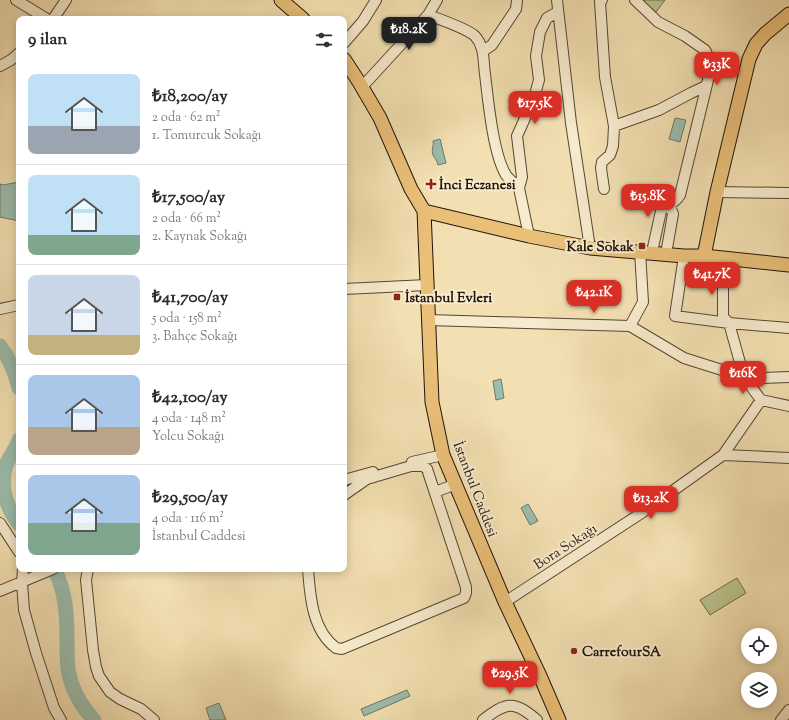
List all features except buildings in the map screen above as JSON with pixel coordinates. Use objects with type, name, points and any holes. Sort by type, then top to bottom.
[{"type":"main road","points":[[281,0],[300,16]]},
{"type":"main road","points":[[704,256],[717,192],[749,59],[756,44],[765,34],[789,14]]},
{"type":"main road","name":"İstanbul Caddesi","points":[[347,64],[380,118],[411,189],[424,211],[432,402],[444,455],[505,602],[559,720]]},
{"type":"main road","points":[[424,211],[529,236],[590,248],[684,256],[704,256],[789,265]]},
{"type":"street","points":[[16,0],[42,16]]},
{"type":"street","points":[[54,16],[66,0]]},
{"type":"street","points":[[347,39],[376,0]]},
{"type":"street","points":[[362,87],[428,15],[437,0]]},
{"type":"street","points":[[483,51],[492,46],[516,9],[517,0]]},
{"type":"street","points":[[557,0],[571,123],[590,248]]},
{"type":"street","points":[[630,326],[643,302],[646,252],[661,211],[664,207],[670,206],[680,195],[710,72],[710,60],[705,50],[686,36],[658,22],[635,0]]},
{"type":"street","points":[[601,1],[605,77],[614,126],[613,146],[610,155],[602,162],[601,168],[604,189]]},
{"type":"street","points":[[529,236],[519,188],[522,177],[518,136],[534,98],[539,80],[536,56],[540,32],[547,18],[558,12]]},
{"type":"street","points":[[428,15],[456,26],[474,36],[483,51],[484,72],[499,157],[506,175],[519,188]]},
{"type":"street","points":[[0,66],[16,56]]},
{"type":"street","points":[[614,126],[659,110],[691,92],[706,86]]},
{"type":"street","points":[[717,192],[789,193]]},
{"type":"street","points":[[666,254],[673,214],[670,206]]},
{"type":"street","points":[[684,256],[675,316],[729,323],[789,328]]},
{"type":"street","points":[[722,258],[723,317],[729,323],[744,377],[761,400],[789,406]]},
{"type":"street","points":[[347,289],[427,285]]},
{"type":"street","points":[[0,309],[16,306]]},
{"type":"street","points":[[428,320],[630,326],[684,358],[744,377],[789,377]]},
{"type":"street","name":"Bora Sokağı","points":[[505,602],[646,510],[723,455],[761,400]]},
{"type":"street","points":[[347,479],[444,455]]},
{"type":"street","points":[[723,455],[789,458]]},
{"type":"street","points":[[308,572],[310,596],[315,617],[321,631],[336,648],[342,649],[464,598],[466,587],[427,469],[423,466],[410,466],[367,479],[347,493]]},
{"type":"street","points":[[435,492],[456,484]]},
{"type":"street","points":[[0,523],[16,547]]},
{"type":"street","points":[[22,572],[24,610],[54,708],[61,720]]},
{"type":"street","points":[[0,591],[47,572]]},
{"type":"street","points":[[87,572],[86,580],[93,650],[99,676],[110,692],[120,699],[141,709],[154,720]]},
{"type":"street","points":[[483,720],[504,706],[515,706],[528,712],[537,720]]},
{"type":"street","points":[[781,720],[789,710]]},
{"type":"green space","points":[[640,0],[665,0],[656,12]]},
{"type":"green space","points":[[737,578],[746,593],[710,615],[700,600]]},
{"type":"shaded area","points":[[675,118],[686,120],[680,142],[669,139]]},
{"type":"shaded area","points":[[440,139],[446,163],[438,165],[432,153],[433,141]]},
{"type":"shaded area","points":[[16,183],[16,220],[0,217],[0,184],[3,185]]},
{"type":"shaded area","points":[[501,379],[504,398],[496,400],[493,381]]},
{"type":"shaded area","points":[[528,504],[538,521],[530,525],[521,508]]},
{"type":"shaded area","points":[[407,690],[410,696],[364,716],[361,709]]},
{"type":"shaded area","points":[[219,703],[226,720],[210,720],[206,708]]},
{"type":"waterway","points":[[0,346],[7,356],[16,377]]},
{"type":"waterway","points":[[16,446],[6,465],[4,473],[5,496],[16,520]]},
{"type":"waterway","points":[[56,572],[61,586],[65,604],[67,622],[67,662],[69,676],[77,696],[94,720]]},
{"type":"place","name":"İnci Eczanesi","points":[[431,184]]},
{"type":"place","name":"Kale Sokak","points":[[642,246]]},
{"type":"place","name":"İstanbul Evleri","points":[[397,297]]},
{"type":"place","name":"CarrefourSA","points":[[574,651]]}]
